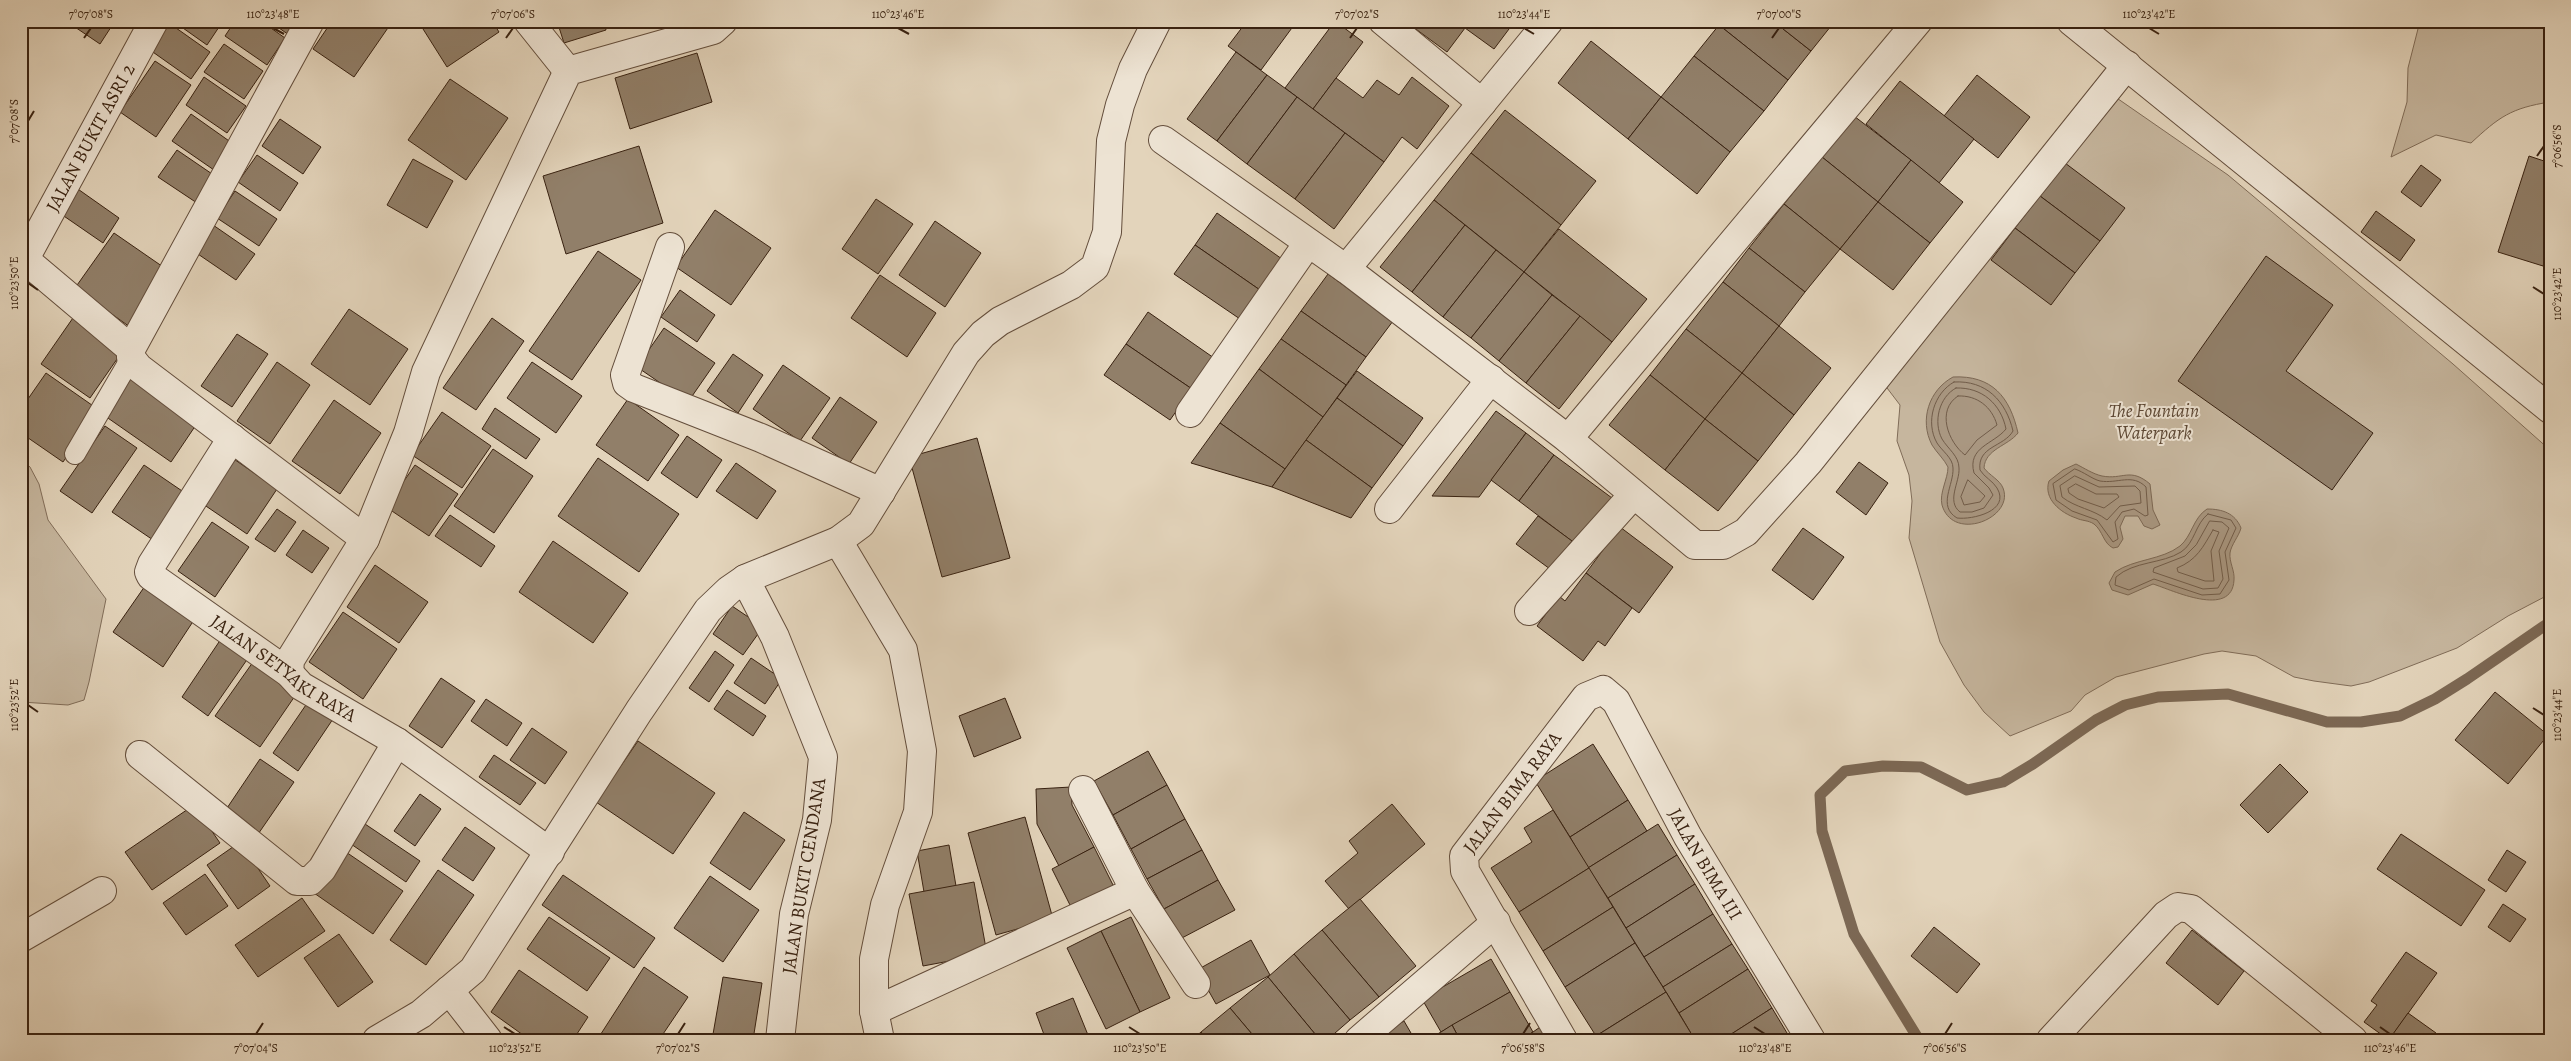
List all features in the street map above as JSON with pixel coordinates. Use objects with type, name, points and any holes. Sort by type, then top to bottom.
[{"type":"street","name":"JALAN BUKIT ASRI 2","points":[[131,353],[29,263],[27,255],[154,21]]},
{"type":"street","points":[[310,21],[131,353],[139,368],[365,539]]},
{"type":"street","points":[[528,21],[568,72]]},
{"type":"street","points":[[289,673],[290,660],[365,539],[408,433],[426,372],[568,72],[713,30],[723,21]]},
{"type":"street","points":[[377,1040],[421,1014],[473,970],[639,711],[708,610],[729,590],[745,579],[838,540],[861,524],[966,353],[1000,321],[1071,286],[1095,267],[1106,232],[1111,141],[1120,105],[1133,69],[1157,21]]},
{"type":"street","points":[[1383,21],[1482,103]]},
{"type":"street","points":[[1346,269],[1549,21]]},
{"type":"street","points":[[1568,438],[1918,21]]},
{"type":"street","points":[[2072,21],[2550,409]]},
{"type":"street","points":[[1163,140],[1346,269],[1568,438],[1695,546],[1723,545],[1746,532],[1808,463],[2127,65]]},
{"type":"street","points":[[1190,413],[1308,243]]},
{"type":"street","points":[[670,247],[624,375],[627,383],[634,388],[761,438],[881,492]]},
{"type":"street","points":[[1389,509],[1491,380]]},
{"type":"street","name":"JALAN SETYAKI RAYA","points":[[232,438],[149,572],[151,576],[289,673],[301,686],[397,742],[550,852]]},
{"type":"street","points":[[1529,611],[1633,495]]},
{"type":"street","points":[[838,540],[903,650],[922,751],[918,812],[885,905],[874,959],[874,1010],[880,1040]]},
{"type":"street","name":"JALAN BUKIT CENDANA","points":[[745,579],[775,637],[823,757],[816,820],[794,914],[780,1040]]},
{"type":"street","name":"JALAN BIMA RAYA","points":[[1563,1040],[1465,871],[1464,856],[1586,697],[1603,690]]},
{"type":"street","name":"JALAN BIMA III","points":[[1603,690],[1616,701],[1688,837],[1810,1040]]},
{"type":"street","points":[[140,755],[297,881],[310,881],[322,869],[397,742]]},
{"type":"street","points":[[1083,790],[1135,891],[1196,984]]},
{"type":"street","points":[[21,938],[102,891]]},
{"type":"street","points":[[874,1010],[1135,891]]},
{"type":"street","points":[[2051,1040],[2166,915],[2178,906],[2192,909],[2353,1040]]},
{"type":"street","points":[[1359,1040],[1496,922]]},
{"type":"street","points":[[449,990],[488,1040]]},
{"type":"lane","points":[[75,454],[131,353]]},
{"type":"green space","points":[[2420,21],[2550,21],[2550,102],[2525,107],[2506,115],[2471,143],[2436,135],[2391,157],[2407,102],[2408,68]]},
{"type":"green space","name":"The Fountain Waterpark","points":[[2111,94],[2228,175],[2453,364],[2550,450],[2550,594],[2508,616],[2457,648],[2369,682],[2351,686],[2294,677],[2256,656],[2222,651],[2116,677],[2085,695],[2071,711],[2010,736],[1984,712],[1964,685],[1940,642],[1909,538],[1912,501],[1909,475],[1897,441],[1900,405],[1884,384]]},
{"type":"green space","points":[[21,458],[30,467],[39,484],[48,520],[106,599],[84,700],[68,705],[21,702]]},
{"type":"water","points":[[1953,377],[1967,377],[1989,384],[2004,399],[2010,409],[2018,433],[1988,456],[1985,462],[1984,468],[2003,488],[2004,499],[2000,509],[1992,517],[1981,522],[1969,524],[1958,523],[1948,516],[1942,505],[1941,500],[1948,467],[1932,445],[1926,426],[1932,398]]},
{"type":"water","points":[[2076,464],[2102,476],[2132,475],[2150,484],[2153,510],[2160,525],[2152,529],[2144,526],[2138,516],[2125,516],[2120,527],[2123,539],[2118,547],[2113,548],[2094,524],[2070,516],[2059,509],[2049,494],[2049,481],[2063,470]]},
{"type":"water","points":[[2207,509],[2218,510],[2232,515],[2241,528],[2230,553],[2234,577],[2231,592],[2223,598],[2213,600],[2186,596],[2153,584],[2128,595],[2112,590],[2109,583],[2115,572],[2131,564],[2173,551],[2184,542],[2199,517]]},
{"type":"building","points":[[66,21],[115,21],[100,44]]},
{"type":"building","points":[[173,21],[223,21],[207,45]]},
{"type":"building","points":[[235,21],[261,21],[285,38],[267,65],[225,36]]},
{"type":"building","points":[[269,21],[298,21],[289,35]]},
{"type":"building","points":[[332,21],[392,22],[354,77],[313,49]]},
{"type":"building","points":[[418,21],[492,21],[499,32],[447,67]]},
{"type":"building","points":[[557,21],[604,21],[606,30],[564,43]]},
{"type":"building","points":[[1247,21],[1297,21],[1261,70],[1228,46]]},
{"type":"building","points":[[1335,21],[1363,42],[1313,109],[1285,88]]},
{"type":"building","points":[[1412,21],[1515,21],[1494,49],[1465,28],[1447,52],[1409,24]]},
{"type":"building","points":[[1722,21],[1773,21],[1811,51],[1788,80],[1719,25]]},
{"type":"building","points":[[1773,21],[1835,21],[1811,51]]},
{"type":"building","points":[[169,23],[210,52],[191,79],[150,50]]},
{"type":"building","points":[[1719,25],[1788,80],[1764,111],[1694,56]]},
{"type":"building","points":[[1591,41],[1661,97],[1628,139],[1558,83]]},
{"type":"building","points":[[224,44],[263,71],[244,99],[204,72]]},
{"type":"building","points":[[1236,52],[1267,75],[1217,141],[1187,119]]},
{"type":"building","points":[[697,53],[712,102],[630,129],[615,78]]},
{"type":"building","points":[[1694,56],[1764,111],[1730,152],[1661,97]]},
{"type":"building","points":[[155,61],[191,85],[156,137],[120,112]]},
{"type":"building","points":[[1267,75],[1297,97],[1247,164],[1217,141]]},
{"type":"building","points":[[1977,75],[2030,117],[1998,158],[1944,116]]},
{"type":"building","points":[[204,77],[246,106],[227,133],[186,105]]},
{"type":"building","points":[[1412,77],[1449,106],[1417,149],[1402,137],[1384,162],[1313,109],[1336,78],[1363,98],[1377,80],[1399,95]]},
{"type":"building","points":[[450,79],[508,118],[466,180],[408,140]]},
{"type":"building","points":[[1900,81],[1974,139],[1939,183],[1866,124]]},
{"type":"building","points":[[1297,97],[1345,133],[1295,199],[1247,164]]},
{"type":"building","points":[[1661,97],[1730,152],[1697,194],[1628,139]]},
{"type":"building","points":[[1505,110],[1596,181],[1561,225],[1471,153]]},
{"type":"building","points":[[191,114],[232,143],[214,170],[172,141]]},
{"type":"building","points":[[1854,116],[1911,160],[1878,202],[1822,157]]},
{"type":"building","points":[[280,119],[321,147],[303,174],[262,146]]},
{"type":"building","points":[[1345,133],[1384,162],[1334,229],[1295,199]]},
{"type":"building","points":[[639,146],[663,223],[566,254],[543,176]]},
{"type":"building","points":[[177,150],[218,178],[200,205],[158,177]]},
{"type":"building","points":[[1471,153],[1561,225],[1524,272],[1434,200]]},
{"type":"building","points":[[257,155],[298,183],[280,211],[238,182]]},
{"type":"building","points":[[2529,156],[2550,163],[2550,244],[2543,266],[2498,252]]},
{"type":"building","points":[[1822,157],[1878,202],[1840,249],[1784,204]]},
{"type":"building","points":[[413,159],[453,181],[427,228],[387,205]]},
{"type":"building","points":[[1911,160],[1963,202],[1930,243],[1878,202]]},
{"type":"building","points":[[2065,163],[2125,208],[2100,241],[2040,196]]},
{"type":"building","points":[[2421,165],[2441,180],[2421,207],[2401,192]]},
{"type":"building","points":[[75,187],[119,218],[103,243],[58,212]]},
{"type":"building","points":[[235,191],[277,219],[259,246],[217,218]]},
{"type":"building","points":[[2040,196],[2100,241],[2075,273],[2015,228]]},
{"type":"building","points":[[876,199],[913,224],[878,274],[842,249]]},
{"type":"building","points":[[1434,200],[1465,225],[1412,292],[1380,267]]},
{"type":"building","points":[[1878,202],[1930,243],[1893,290],[1840,249]]},
{"type":"building","points":[[1784,204],[1840,249],[1805,292],[1749,248]]},
{"type":"building","points":[[715,210],[771,248],[731,305],[676,267]]},
{"type":"building","points":[[2376,211],[2415,240],[2400,261],[2361,232]]},
{"type":"building","points":[[1217,213],[1282,259],[1260,290],[1195,245]]},
{"type":"building","points":[[935,221],[981,253],[945,307],[899,275]]},
{"type":"building","points":[[213,225],[255,254],[236,280],[195,252]]},
{"type":"building","points":[[1465,225],[1496,250],[1443,317],[1412,292]]},
{"type":"building","points":[[2015,228],[2075,273],[2051,305],[1991,260]]},
{"type":"building","points":[[1559,229],[1647,299],[1612,342],[1524,272]]},
{"type":"building","points":[[114,233],[169,271],[130,327],[75,288]]},
{"type":"building","points":[[1195,245],[1260,290],[1240,319],[1174,274]]},
{"type":"building","points":[[1749,248],[1805,292],[1779,326],[1723,282]]},
{"type":"building","points":[[1496,250],[1524,272],[1471,338],[1443,317]]},
{"type":"building","points":[[598,251],[641,280],[572,380],[529,351]]},
{"type":"building","points":[[2266,256],[2333,305],[2286,371],[2373,433],[2332,490],[2178,381]]},
{"type":"building","points":[[1524,272],[1552,295],[1499,361],[1471,338]]},
{"type":"building","points":[[1328,274],[1393,321],[1366,357],[1301,311]]},
{"type":"building","points":[[880,275],[936,313],[907,357],[851,318]]},
{"type":"building","points":[[1723,282],[1779,326],[1742,373],[1686,329]]},
{"type":"building","points":[[680,290],[715,315],[697,342],[661,317]]},
{"type":"building","points":[[1552,295],[1580,316],[1526,383],[1499,361]]},
{"type":"building","points":[[349,309],[408,349],[370,405],[311,364]]},
{"type":"building","points":[[1301,311],[1366,357],[1346,385],[1281,339]]},
{"type":"building","points":[[1148,312],[1214,358],[1192,389],[1126,344]]},
{"type":"building","points":[[75,315],[124,349],[90,398],[41,364]]},
{"type":"building","points":[[1580,316],[1612,342],[1559,409],[1526,383]]},
{"type":"building","points":[[492,318],[524,341],[476,410],[443,388]]},
{"type":"building","points":[[1779,326],[1831,368],[1794,415],[1742,373]]},
{"type":"building","points":[[664,328],[715,363],[688,402],[637,367]]},
{"type":"building","points":[[1686,329],[1742,373],[1705,419],[1650,375]]},
{"type":"building","points":[[237,334],[268,354],[232,407],[201,386]]},
{"type":"building","points":[[1281,339],[1346,385],[1323,417],[1259,369]]},
{"type":"building","points":[[1126,344],[1192,389],[1170,420],[1104,375]]},
{"type":"building","points":[[733,354],[763,375],[738,413],[707,391]]},
{"type":"building","points":[[277,362],[310,385],[270,444],[237,421]]},
{"type":"building","points":[[532,362],[582,396],[556,433],[507,398]]},
{"type":"building","points":[[783,365],[830,398],[800,441],[753,409]]},
{"type":"building","points":[[1259,369],[1323,417],[1285,469],[1220,423]]},
{"type":"building","points":[[1357,371],[1423,418],[1403,446],[1337,398]]},
{"type":"building","points":[[46,373],[99,410],[63,462],[21,433],[21,409]]},
{"type":"building","points":[[1742,373],[1794,415],[1758,461],[1705,419]]},
{"type":"building","points":[[134,374],[200,419],[171,462],[105,416]]},
{"type":"building","points":[[1650,375],[1705,419],[1665,470],[1609,425]]},
{"type":"building","points":[[840,397],[877,422],[849,464],[812,438]]},
{"type":"building","points":[[1337,398],[1403,446],[1372,488],[1306,440]]},
{"type":"building","points":[[628,399],[679,435],[648,481],[596,445]]},
{"type":"building","points":[[334,400],[381,433],[340,494],[292,461]]},
{"type":"building","points":[[495,408],[540,439],[526,459],[482,429]]},
{"type":"building","points":[[1496,411],[1526,433],[1479,497],[1432,496]]},
{"type":"building","points":[[442,412],[491,446],[462,488],[412,455]]},
{"type":"building","points":[[1705,419],[1758,461],[1718,511],[1665,470]]},
{"type":"building","points":[[1220,423],[1285,469],[1272,487],[1191,463]]},
{"type":"building","points":[[105,426],[137,448],[92,513],[60,491]]},
{"type":"building","points":[[1526,433],[1554,455],[1519,501],[1491,480]]},
{"type":"building","points":[[687,436],[722,460],[697,498],[661,473]]},
{"type":"building","points":[[977,438],[1010,558],[942,577],[909,457]]},
{"type":"building","points":[[1306,440],[1372,488],[1351,518],[1272,487]]},
{"type":"building","points":[[493,449],[533,476],[494,533],[454,506]]},
{"type":"building","points":[[1554,455],[1612,498],[1577,545],[1519,501]]},
{"type":"building","points":[[231,457],[277,489],[247,534],[200,502]]},
{"type":"building","points":[[598,458],[679,514],[639,572],[558,516]]},
{"type":"building","points":[[1859,462],[1888,483],[1866,515],[1836,492]]},
{"type":"building","points":[[736,463],[776,491],[757,519],[716,491]]},
{"type":"building","points":[[144,465],[188,495],[156,542],[112,512]]},
{"type":"building","points":[[415,465],[458,494],[429,536],[386,507]]},
{"type":"building","points":[[277,509],[296,522],[275,552],[255,539]]},
{"type":"building","points":[[450,515],[495,546],[481,567],[435,536]]},
{"type":"building","points":[[1538,516],[1572,541],[1550,569],[1516,544]]},
{"type":"building","points":[[212,522],[249,547],[215,597],[178,571]]},
{"type":"building","points":[[1620,527],[1673,567],[1639,613],[1586,573]]},
{"type":"building","points":[[1803,528],[1844,557],[1813,600],[1772,570]]},
{"type":"building","points":[[303,530],[329,548],[312,573],[286,555]]},
{"type":"building","points":[[553,541],[628,593],[593,643],[519,592]]},
{"type":"building","points":[[375,565],[428,602],[399,643],[347,607]]},
{"type":"building","points":[[1586,573],[1632,608],[1605,646],[1598,641],[1583,661],[1537,626],[1559,596],[1565,601]]},
{"type":"building","points":[[145,586],[194,620],[163,667],[113,632]]},
{"type":"building","points":[[732,606],[763,627],[743,655],[713,634]]},
{"type":"building","points":[[343,612],[397,649],[363,699],[309,662]]},
{"type":"building","points":[[225,633],[253,651],[208,716],[182,697]]},
{"type":"building","points":[[715,651],[734,665],[709,702],[689,688]]},
{"type":"building","points":[[751,658],[782,679],[765,704],[734,683]]},
{"type":"building","points":[[253,662],[297,693],[260,747],[215,716]]},
{"type":"building","points":[[441,678],[475,701],[442,748],[409,726]]},
{"type":"building","points":[[727,690],[766,716],[753,736],[714,709]]},
{"type":"building","points":[[2495,692],[2548,735],[2508,784],[2455,740]]},
{"type":"building","points":[[1005,698],[1021,738],[974,757],[959,716]]},
{"type":"building","points":[[310,699],[335,716],[298,771],[273,753]]},
{"type":"building","points":[[486,699],[522,723],[507,746],[471,721]]},
{"type":"building","points":[[532,728],[567,752],[545,784],[510,760]]},
{"type":"building","points":[[638,741],[715,793],[673,854],[596,802]]},
{"type":"building","points":[[1593,744],[1628,800],[1570,837],[1535,781]]},
{"type":"building","points":[[1148,751],[1167,785],[1113,815],[1094,781]]},
{"type":"building","points":[[494,755],[536,783],[520,805],[479,777]]},
{"type":"building","points":[[260,759],[294,782],[254,840],[221,817]]},
{"type":"building","points":[[2280,764],[2308,792],[2268,833],[2240,805]]},
{"type":"building","points":[[1167,785],[1185,819],[1131,849],[1113,815]]},
{"type":"building","points":[[1071,787],[1072,805],[1094,847],[1059,866],[1037,824],[1036,789]]},
{"type":"building","points":[[420,794],[441,809],[415,846],[394,831]]},
{"type":"building","points":[[1628,800],[1647,831],[1588,868],[1570,837]]},
{"type":"building","points":[[1392,804],[1425,844],[1349,909],[1325,881],[1358,853],[1349,841]]},
{"type":"building","points":[[194,805],[220,843],[152,890],[125,852]]},
{"type":"building","points":[[1553,810],[1589,868],[1519,912],[1491,868],[1532,842],[1524,828]]},
{"type":"building","points":[[744,812],[785,840],[750,890],[710,863]]},
{"type":"building","points":[[1025,817],[1053,919],[996,935],[968,833]]},
{"type":"building","points":[[1185,819],[1202,850],[1147,879],[1131,849]]},
{"type":"building","points":[[365,824],[420,861],[406,882],[351,844]]},
{"type":"building","points":[[1658,824],[1677,855],[1608,898],[1588,868]]},
{"type":"building","points":[[465,827],[495,848],[473,881],[442,860]]},
{"type":"building","points":[[2401,834],[2485,890],[2461,926],[2377,869]]},
{"type":"building","points":[[240,842],[270,886],[238,909],[207,865]]},
{"type":"building","points":[[949,845],[956,886],[924,892],[917,851]]},
{"type":"building","points":[[1094,847],[1117,893],[1075,915],[1052,869]]},
{"type":"building","points":[[343,850],[403,891],[373,934],[314,893]]},
{"type":"building","points":[[1202,850],[1218,880],[1164,909],[1147,879]]},
{"type":"building","points":[[2507,850],[2526,862],[2506,892],[2488,880]]},
{"type":"building","points":[[1677,855],[1695,884],[1626,928],[1608,898]]},
{"type":"building","points":[[1589,868],[1613,907],[1543,951],[1519,912]]},
{"type":"building","points":[[438,870],[474,895],[426,965],[390,940]]},
{"type":"building","points":[[205,874],[228,906],[186,935],[163,903]]},
{"type":"building","points":[[563,875],[655,938],[634,968],[542,905]]},
{"type":"building","points":[[710,876],[759,910],[723,962],[674,928]]},
{"type":"building","points":[[1218,880],[1235,910],[1180,939],[1164,909]]},
{"type":"building","points":[[974,882],[987,954],[923,966],[909,894]]},
{"type":"building","points":[[1695,884],[1713,914],[1644,957],[1626,928]]},
{"type":"building","points":[[302,898],[325,931],[258,977],[235,945]]},
{"type":"building","points":[[1360,899],[1416,966],[1379,997],[1322,930]]},
{"type":"building","points":[[2503,904],[2526,919],[2510,942],[2488,927]]},
{"type":"building","points":[[1613,907],[1635,943],[1565,987],[1543,951]]},
{"type":"building","points":[[1713,914],[1732,944],[1663,987],[1644,957]]},
{"type":"building","points":[[549,917],[610,958],[587,991],[527,949]]},
{"type":"building","points":[[1131,917],[1170,998],[1140,1012],[1101,931]]},
{"type":"building","points":[[1934,927],[1980,964],[1957,993],[1911,956]]},
{"type":"building","points":[[1322,930],[1379,997],[1350,1020],[1294,954]]},
{"type":"building","points":[[2192,930],[2244,971],[2218,1005],[2166,963]]},
{"type":"building","points":[[1101,931],[1140,1012],[1106,1029],[1067,948]]},
{"type":"building","points":[[339,934],[373,982],[338,1007],[304,958]]},
{"type":"building","points":[[1251,940],[1270,975],[1216,1004],[1197,970]]},
{"type":"building","points":[[1635,943],[1666,992],[1596,1036],[1565,987]]},
{"type":"building","points":[[1732,944],[1748,969],[1679,1013],[1663,987]]},
{"type":"building","points":[[2406,952],[2437,973],[2389,1040],[2364,1022],[2377,1005],[2371,1001]]},
{"type":"building","points":[[1294,954],[1350,1020],[1327,1040],[1320,1040],[1268,977]]},
{"type":"building","points":[[1491,959],[1510,992],[1441,1032],[1422,999]]},
{"type":"building","points":[[644,967],[688,997],[659,1040],[597,1040]]},
{"type":"building","points":[[1748,969],[1772,1008],[1722,1040],[1695,1040],[1679,1013]]},
{"type":"building","points":[[519,970],[588,1017],[573,1040],[530,1040],[491,1012]]},
{"type":"building","points":[[723,977],[762,983],[753,1040],[712,1040]]},
{"type":"building","points":[[1268,977],[1320,1040],[1257,1040],[1230,1008]]},
{"type":"building","points":[[1510,992],[1533,1032],[1520,1040],[1499,1040],[1496,1034],[1486,1040],[1460,1040],[1452,1025]]},
{"type":"building","points":[[1666,992],[1695,1040],[1598,1040],[1596,1036]]},
{"type":"building","points":[[1073,998],[1090,1040],[1046,1040],[1036,1013]]},
{"type":"building","points":[[1230,1008],[1257,1040],[1207,1040],[1201,1032]]},
{"type":"building","points":[[1772,1008],[1790,1038],[1787,1040],[1722,1040]]},
{"type":"building","points":[[2408,1013],[2436,1033],[2431,1040],[2401,1040],[2393,1034]]},
{"type":"building","points":[[1404,1021],[1415,1040],[1372,1040]]},
{"type":"building","points":[[1452,1025],[1460,1040],[1427,1040],[1441,1032]]},
{"type":"building","points":[[1543,1025],[1552,1040],[1520,1040],[1533,1032]]},
{"type":"building","points":[[1201,1032],[1207,1040],[1192,1040]]},
{"type":"waterway","points":[[1919,1040],[1854,934],[1822,831],[1820,795],[1845,771],[1883,766],[1921,767],[1967,790],[2003,782],[2033,764],[2096,720],[2125,705],[2158,697],[2228,694],[2327,722],[2361,722],[2400,716],[2435,699],[2467,679],[2550,622]]}]
